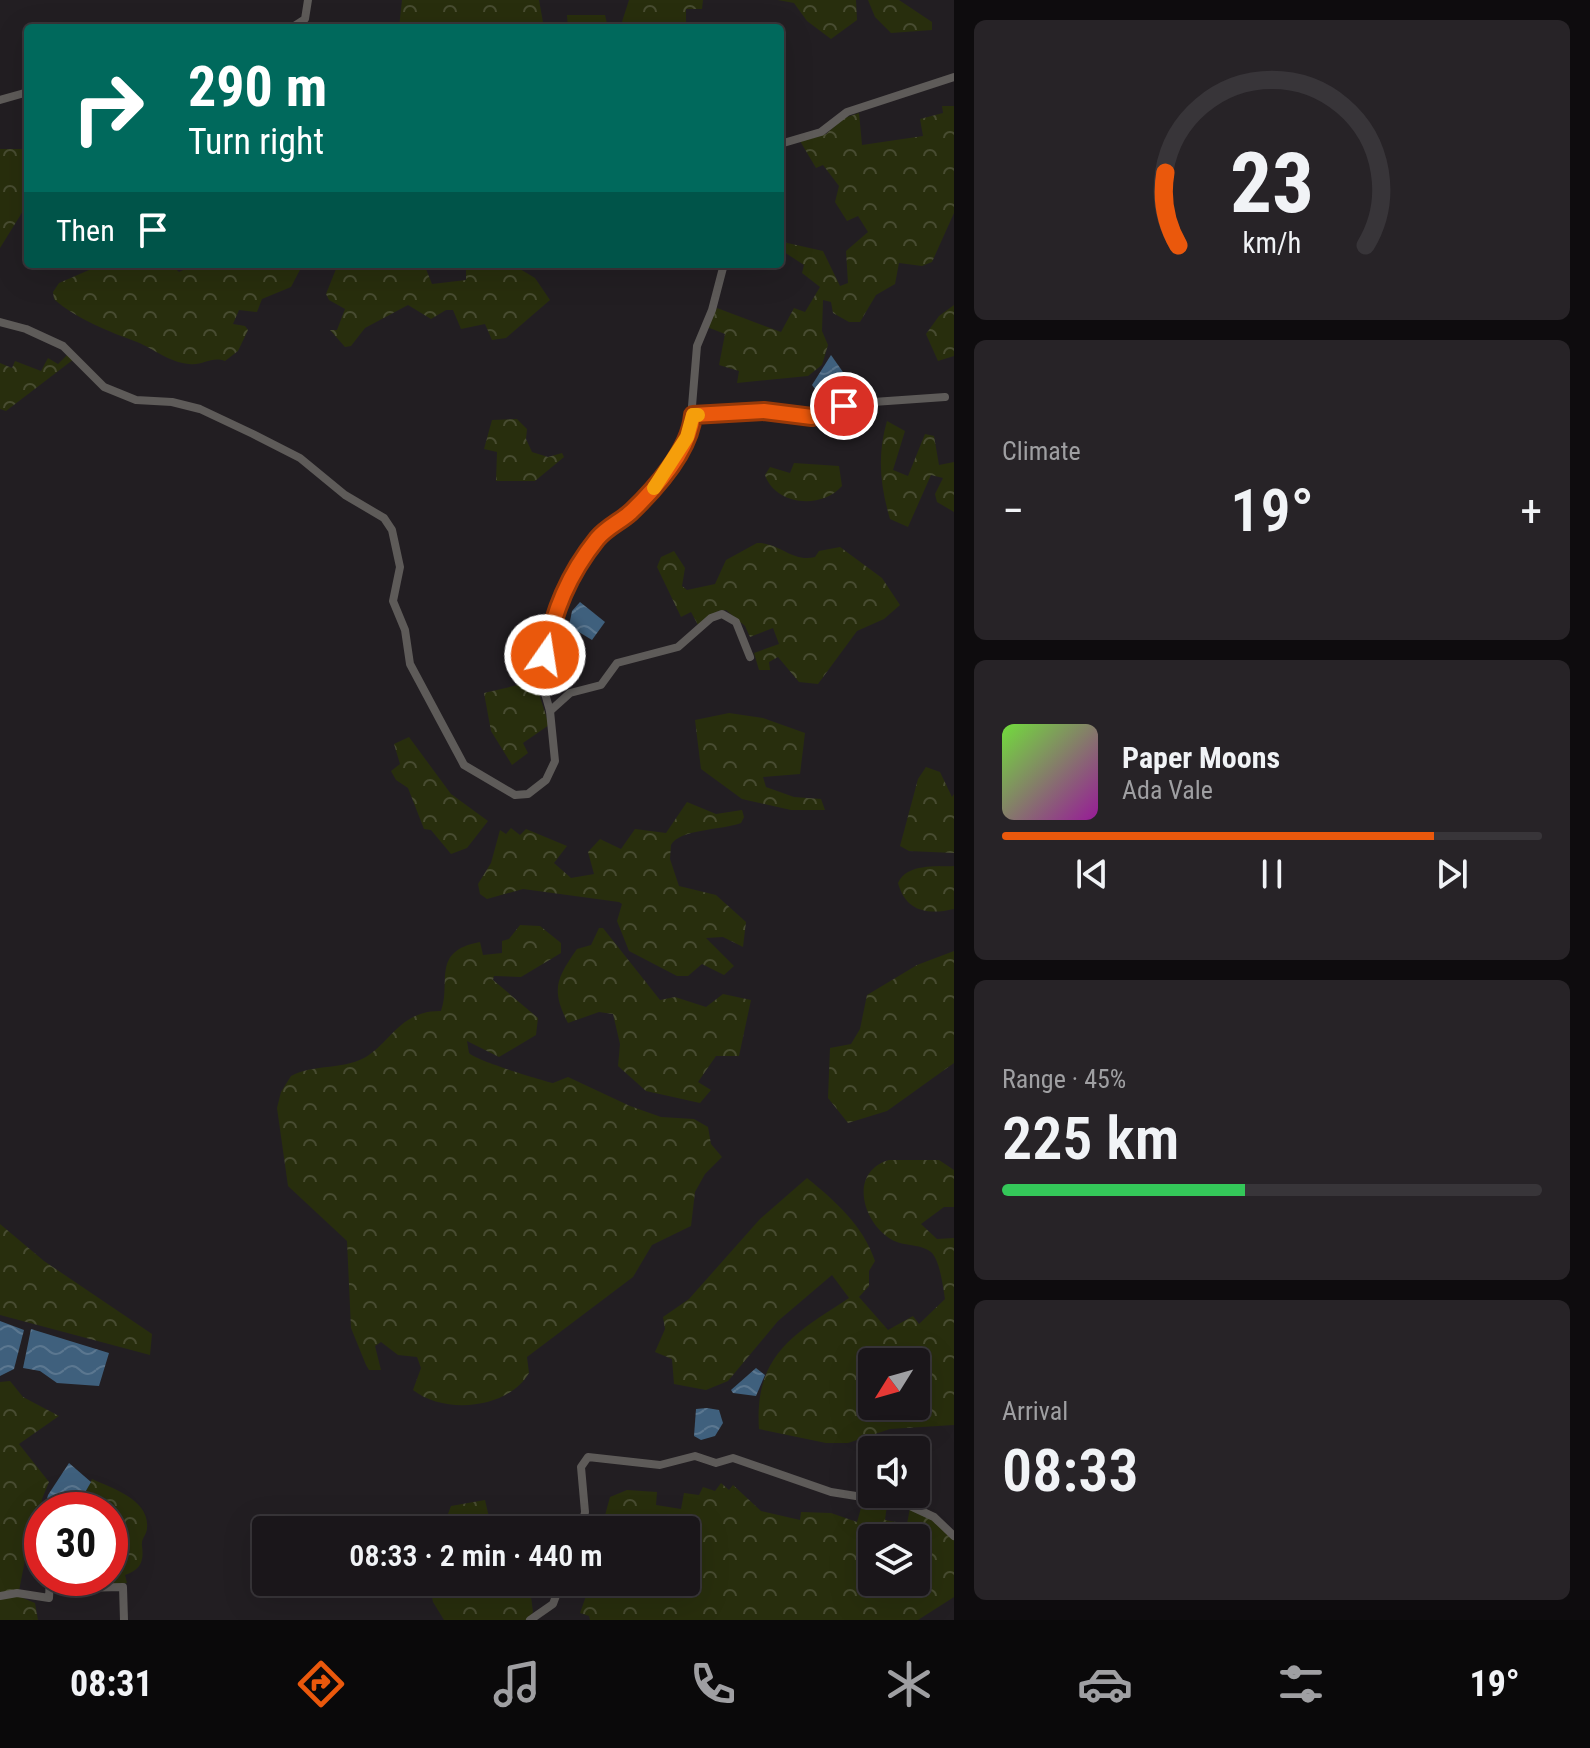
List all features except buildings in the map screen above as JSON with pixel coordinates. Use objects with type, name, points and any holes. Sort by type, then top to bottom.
[{"type":"street","points":[[297,24],[305,19],[308,0]]},
{"type":"street","points":[[784,143],[821,132],[847,112],[954,77]]},
{"type":"street","points":[[0,100],[24,93]]},
{"type":"street","points":[[0,322],[35,332],[63,346],[104,387],[138,401],[172,402],[200,409],[253,434],[300,458],[345,495],[384,518],[392,530],[400,567],[393,601],[405,630],[410,664],[460,759],[477,776],[515,795],[528,794],[546,780],[555,761],[550,711],[540,676],[554,613],[567,581],[599,537],[630,513],[657,485],[687,437],[693,415],[697,346],[712,310],[723,268]]},
{"type":"street","points":[[693,415],[764,411],[812,417],[859,403],[945,397]]},
{"type":"street","points":[[550,711],[570,693],[601,685],[617,663],[678,647],[711,618],[722,614],[736,622],[750,657]]},
{"type":"street","points":[[584,1516],[581,1467],[588,1457],[660,1465],[698,1456],[716,1463],[733,1458],[831,1492],[906,1504],[934,1517],[954,1536]]},
{"type":"street","points":[[0,1596],[24,1594]]},
{"type":"street","points":[[123,1596],[124,1620]]},
{"type":"street","points":[[530,1620],[553,1604],[556,1596]]},
{"type":"green space","points":[[402,0],[539,0],[543,24],[399,24]]},
{"type":"green space","points":[[629,0],[703,0],[702,9],[686,9],[686,24],[621,24]]},
{"type":"green space","points":[[778,0],[856,0],[857,20],[831,39],[807,21],[794,3]]},
{"type":"green space","points":[[868,0],[899,0],[932,22],[932,30],[891,33],[875,17]]},
{"type":"green space","points":[[567,15],[605,15],[607,24],[568,24]]},
{"type":"green space","points":[[942,106],[954,106],[954,213],[932,262],[922,266],[899,263],[895,284],[876,295],[860,322],[849,322],[833,313],[831,302],[823,300],[822,331],[828,345],[822,365],[808,376],[737,383],[739,371],[719,365],[725,334],[707,327],[717,308],[781,332],[794,308],[805,312],[820,287],[802,273],[804,265],[784,252],[784,242],[823,251],[840,286],[848,283],[846,251],[868,232],[858,216],[847,221],[835,202],[839,186],[823,165],[816,168],[800,141],[826,134],[844,118],[859,113],[862,145],[923,136],[920,119],[943,113]]},
{"type":"green space","points":[[0,149],[24,149],[24,209],[0,248]]},
{"type":"green space","points":[[94,268],[174,268],[179,272],[188,268],[301,268],[291,287],[262,299],[257,312],[239,310],[233,324],[245,326],[248,330],[238,351],[225,361],[194,364],[175,361],[72,313],[54,299],[53,292],[59,283]]},
{"type":"green space","points":[[336,268],[426,268],[432,284],[466,280],[466,268],[520,268],[535,278],[550,300],[506,338],[492,340],[485,324],[461,329],[453,310],[446,310],[431,319],[408,305],[365,328],[351,346],[345,347],[330,330],[337,330],[345,309],[329,300],[326,294]]},
{"type":"green space","points":[[954,305],[954,356],[938,361],[926,334],[939,316]]},
{"type":"green space","points":[[68,354],[74,359],[6,411],[0,409],[0,363],[12,368],[15,361],[41,371],[48,358],[58,364]]},
{"type":"green space","points":[[517,419],[527,429],[526,439],[532,452],[548,457],[562,453],[564,457],[535,481],[496,481],[497,452],[484,449],[492,420]]},
{"type":"green space","points":[[887,421],[905,431],[893,470],[908,476],[925,434],[934,436],[939,465],[954,462],[954,512],[937,502],[935,494],[943,478],[931,475],[908,527],[890,519],[881,470]]},
{"type":"green space","points":[[794,463],[839,466],[842,486],[823,499],[799,501],[788,498],[770,485],[765,475],[770,467],[790,473]]},
{"type":"green space","points":[[757,543],[807,558],[815,557],[819,551],[840,547],[882,578],[900,605],[884,619],[857,631],[818,684],[799,682],[778,657],[769,662],[770,670],[759,670],[754,653],[779,644],[773,628],[750,637],[745,626],[726,610],[718,611],[698,625],[691,612],[681,617],[657,567],[661,557],[674,551],[685,568],[682,586],[687,590],[715,584],[726,560]]},
{"type":"green space","points":[[535,681],[549,725],[523,743],[528,753],[512,765],[491,731],[484,693]]},
{"type":"green space","points":[[729,713],[763,718],[805,733],[800,774],[763,777],[766,787],[794,797],[821,799],[825,810],[791,810],[742,799],[701,769],[695,720]]},
{"type":"green space","points":[[409,737],[451,794],[488,821],[467,848],[451,854],[431,830],[424,829],[408,788],[396,780],[391,771],[400,764],[394,744]]},
{"type":"green space","points":[[926,767],[940,772],[952,797],[954,794],[954,853],[909,851],[900,846],[918,779]]},
{"type":"green space","points":[[687,802],[716,814],[742,810],[744,817],[741,823],[692,833],[671,845],[670,859],[679,886],[716,895],[746,922],[743,947],[723,937],[706,938],[734,966],[724,975],[702,964],[688,976],[677,976],[629,951],[617,921],[622,904],[619,902],[523,889],[487,899],[480,894],[478,884],[491,863],[500,830],[506,834],[511,828],[520,835],[526,829],[567,846],[554,863],[571,878],[594,874],[588,852],[600,839],[621,849],[635,829],[666,833]]},
{"type":"green space","points":[[954,866],[954,909],[927,911],[912,906],[906,900],[898,883],[908,872],[923,867]]},
{"type":"green space","points":[[520,925],[540,926],[561,943],[561,953],[521,977],[494,976],[493,980],[538,1018],[536,1035],[499,1057],[467,1041],[469,1053],[495,1065],[553,1083],[568,1077],[661,1117],[694,1119],[708,1127],[711,1144],[722,1157],[705,1174],[695,1192],[691,1226],[652,1245],[633,1277],[527,1357],[529,1373],[519,1385],[492,1401],[458,1405],[442,1403],[413,1390],[421,1368],[417,1357],[398,1355],[381,1342],[375,1346],[381,1370],[369,1370],[366,1365],[351,1328],[347,1241],[288,1186],[277,1108],[281,1092],[291,1076],[355,1062],[373,1052],[415,1016],[441,1011],[446,969],[454,953],[464,946],[480,942],[483,955],[502,953],[502,941],[509,939]]},
{"type":"green space","points":[[599,928],[603,928],[660,1000],[675,997],[706,1007],[723,994],[751,1000],[739,1056],[716,1056],[698,1082],[711,1090],[700,1103],[646,1091],[618,1066],[620,1044],[613,1014],[599,1012],[568,1023],[559,1002],[560,977],[577,949],[591,945]]},
{"type":"green space","points":[[954,951],[954,1063],[887,1111],[848,1123],[828,1098],[830,1048],[851,1044],[860,1029],[867,995],[917,965]]},
{"type":"green space","points":[[889,1160],[939,1160],[954,1170],[954,1207],[944,1207],[921,1224],[937,1239],[954,1238],[954,1425],[890,1429],[858,1436],[858,1440],[848,1443],[826,1443],[759,1429],[763,1382],[771,1365],[795,1336],[849,1298],[832,1275],[778,1321],[728,1381],[706,1390],[674,1384],[672,1359],[655,1352],[665,1329],[663,1317],[689,1299],[760,1219],[807,1178],[847,1215],[870,1248],[875,1261],[869,1271],[869,1286],[859,1297],[888,1330],[913,1316],[919,1324],[945,1299],[939,1267],[931,1252],[894,1241],[872,1220],[864,1197],[868,1175],[876,1166]]},
{"type":"green space","points":[[0,1224],[44,1261],[152,1334],[150,1355],[0,1315]]},
{"type":"green space","points":[[10,1381],[23,1397],[59,1416],[19,1444],[49,1482],[45,1492],[24,1492],[24,1565],[18,1596],[35,1603],[38,1620],[0,1620],[0,1382]]},
{"type":"green space","points":[[92,1479],[121,1492],[86,1492]]},
{"type":"green space","points":[[721,1483],[729,1490],[733,1485],[761,1511],[800,1520],[801,1512],[831,1513],[857,1522],[861,1508],[887,1508],[885,1520],[907,1524],[910,1508],[931,1518],[954,1538],[954,1597],[918,1620],[590,1620],[589,1616],[580,1613],[586,1596],[700,1596],[700,1516],[605,1516],[610,1497],[627,1490],[657,1492],[656,1505],[681,1509],[684,1493],[699,1495],[703,1487],[715,1491]]},
{"type":"green space","points":[[128,1496],[146,1518],[142,1560],[128,1574]]},
{"type":"green space","points":[[485,1500],[489,1516],[447,1516],[451,1506]]},
{"type":"green space","points":[[432,1596],[531,1596],[533,1612],[528,1620],[444,1620]]},
{"type":"water","points":[[831,355],[850,382],[841,394],[822,398],[812,385]]},
{"type":"water","points":[[580,602],[605,622],[592,640],[569,626],[572,611]]},
{"type":"water","points":[[0,1321],[24,1330],[14,1369],[0,1376]]},
{"type":"water","points":[[31,1329],[109,1353],[99,1386],[57,1383],[40,1371],[23,1368]]},
{"type":"water","points":[[756,1368],[765,1375],[756,1396],[733,1393],[731,1390]]},
{"type":"water","points":[[696,1409],[719,1410],[723,1423],[715,1436],[701,1440],[694,1436]]},
{"type":"water","points":[[69,1463],[91,1482],[85,1492],[50,1492]]},
{"type":"slow traffic","points":[[654,488],[687,437],[693,415],[698,415]]},
{"type":"route","points":[[545,655],[554,613],[567,581],[599,537],[630,513],[657,485],[687,437],[693,415],[764,411],[812,417],[844,406]]}]
